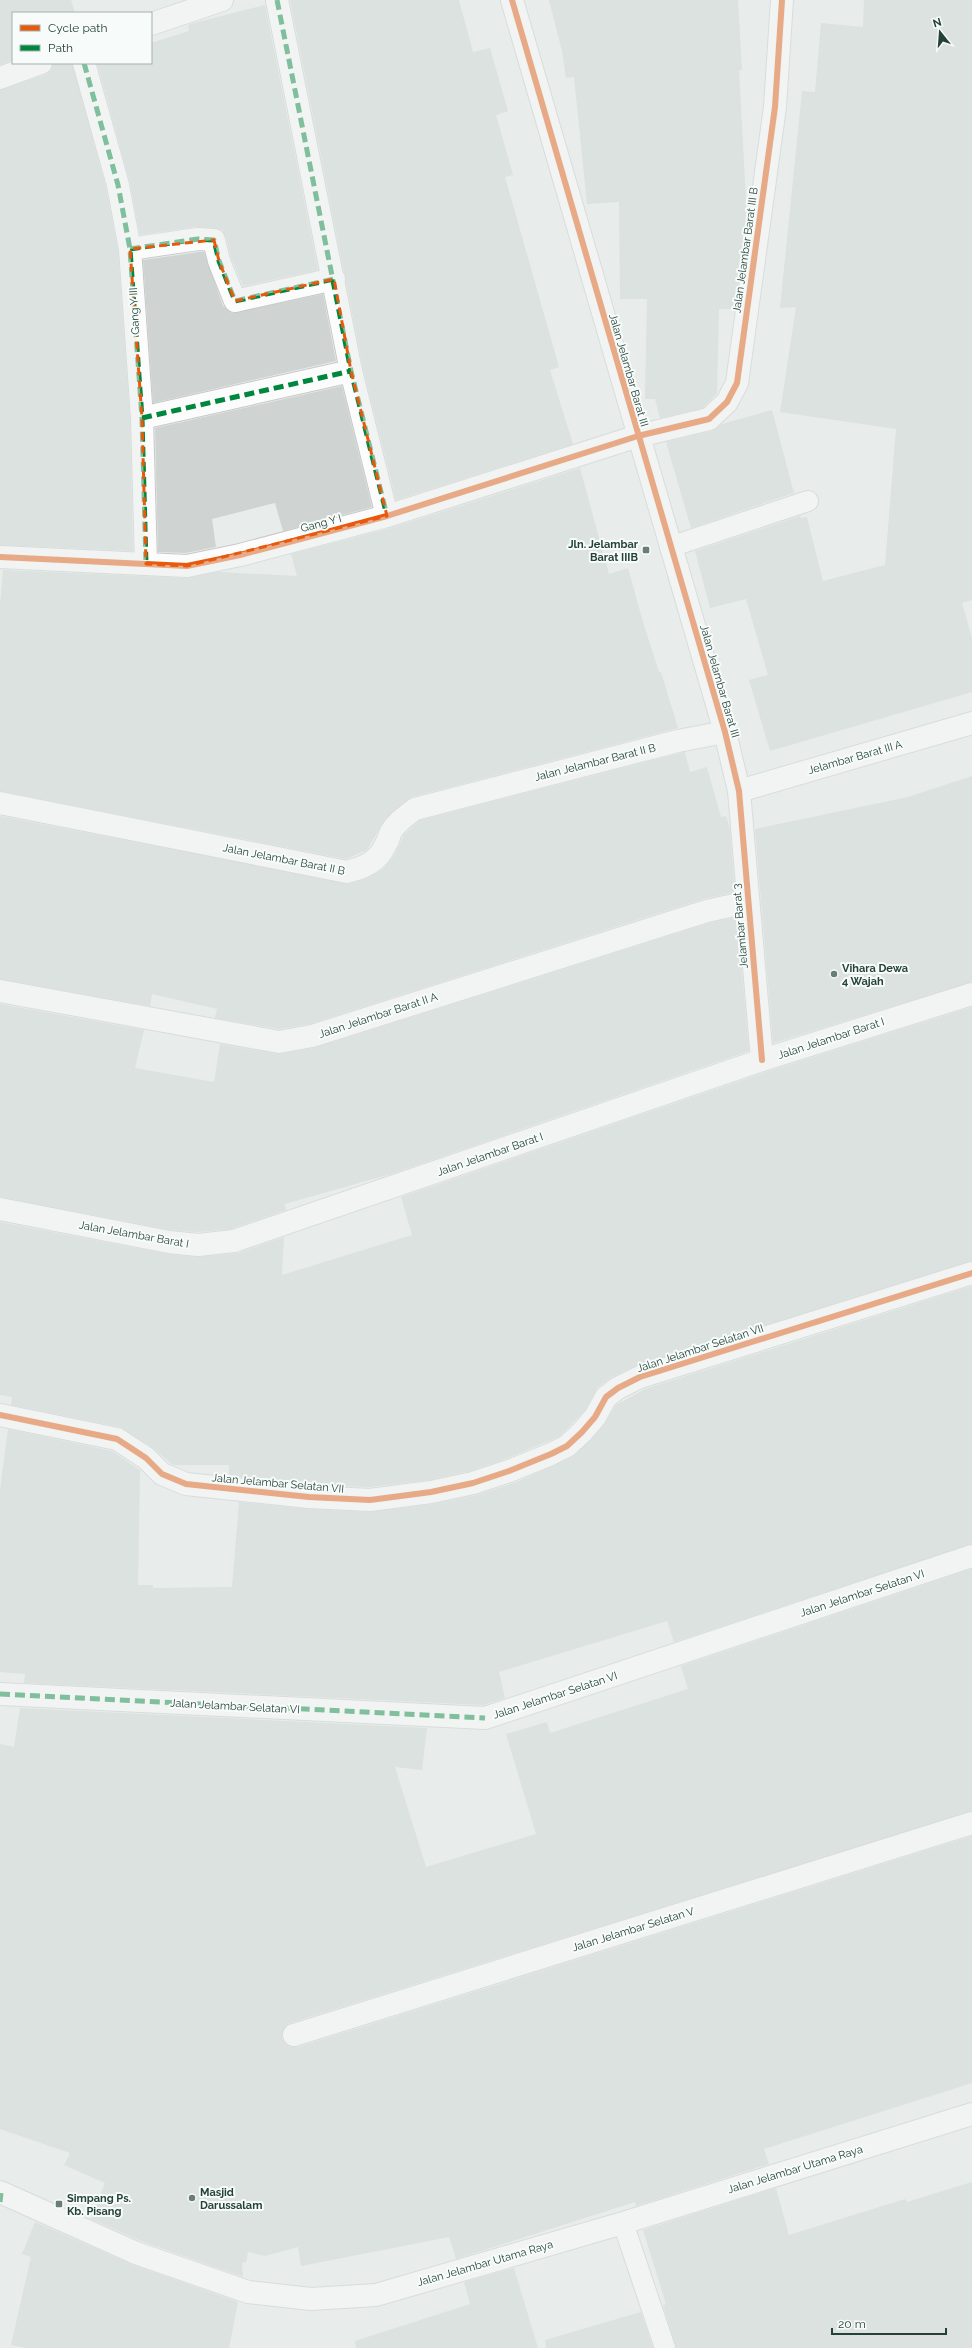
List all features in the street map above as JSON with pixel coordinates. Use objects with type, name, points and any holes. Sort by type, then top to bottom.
[{"type":"street","points":[[152,24],[222,0]]},
{"type":"street","points":[[277,0],[334,278],[351,371],[388,516]]},
{"type":"street","name":"Jalan Jelambar Barat III","points":[[512,0],[725,732],[739,791]]},
{"type":"street","name":"Jalan Jelambar Barat III B","points":[[638,436],[709,419],[727,402],[736,383],[775,107],[782,0]]},
{"type":"street","points":[[0,78],[38,64]]},
{"type":"street","name":"Gang Y III","points":[[84,64],[118,185],[130,249],[142,418],[146,564]]},
{"type":"street","points":[[130,249],[198,239],[214,240],[219,261],[235,301],[334,278]]},
{"type":"street","points":[[142,418],[351,371]]},
{"type":"street","name":"Gang Y I","points":[[0,557],[187,566],[240,555],[388,516],[638,436]]},
{"type":"street","name":"Jelambar Barat III A","points":[[739,791],[972,723]]},
{"type":"street","name":"Jalan Jelambar Barat II B","points":[[0,802],[347,872],[365,868],[372,862],[384,849],[390,831],[415,809],[678,741],[725,732]]},
{"type":"street","name":"Jelambar Barat 3","points":[[739,791],[762,1060]]},
{"type":"street","name":"Jalan Jelambar Barat II A","points":[[0,991],[279,1042],[312,1036],[706,911],[748,902]]},
{"type":"street","name":"Jalan Jelambar Barat I","points":[[0,1209],[169,1242],[198,1245],[234,1241],[762,1060],[972,994]]},
{"type":"street","name":"Jalan Jelambar Selatan VII","points":[[0,1415],[117,1439],[146,1458],[162,1474],[186,1484],[309,1498],[370,1500],[431,1492],[473,1483],[509,1471],[567,1446],[595,1417],[606,1397],[618,1388],[640,1377],[972,1273]]},
{"type":"street","name":"Jalan Jelambar Selatan VI","points":[[0,1694],[485,1718],[972,1556]]},
{"type":"street","name":"Jalan Jelambar Selatan V","points":[[294,2035],[972,1822]]},
{"type":"street","name":"Jalan Jelambar Utama Raya","points":[[0,2195],[136,2253],[248,2292],[311,2299],[376,2295],[623,2223],[972,2114]]},
{"type":"lane","points":[[670,547],[808,501]]},
{"type":"lane","points":[[623,2223],[665,2348]]},
{"type":"highlighted area","points":[[214,240],[219,261],[235,301],[334,279],[351,371],[387,516],[187,566],[146,564],[142,418],[130,249]]},
{"type":"building","points":[[0,0],[71,0],[75,12],[12,12],[12,60],[0,65]]},
{"type":"building","points":[[290,0],[459,0],[473,52],[490,48],[508,111],[496,115],[513,175],[505,177],[559,367],[550,370],[573,444],[396,500],[363,368]]},
{"type":"building","points":[[549,0],[738,0],[742,70],[739,70],[747,218],[735,309],[719,309],[717,393],[703,408],[660,418],[655,399],[645,399],[647,299],[620,299],[619,202],[587,204],[574,77],[566,78],[562,51]]},
{"type":"building","points":[[864,0],[972,0],[972,600],[962,603],[972,638],[972,692],[770,751],[749,680],[768,675],[746,599],[710,608],[695,551],[800,516],[801,518],[807,517],[823,581],[885,565],[896,429],[780,412],[796,307],[780,308],[802,91],[815,92],[821,23],[863,27]]},
{"type":"building","points":[[265,5],[318,270],[243,286],[231,257],[226,237],[222,230],[196,227],[140,235],[130,182],[97,64],[152,64],[152,43],[189,31],[188,25]]},
{"type":"building","points":[[53,64],[72,64],[106,188],[118,251],[130,419],[133,551],[0,545],[0,90],[45,75],[51,71]]},
{"type":"building","points":[[204,252],[223,306],[232,313],[323,294],[336,361],[153,403],[143,260]]},
{"type":"building","points":[[342,386],[372,507],[283,531],[275,503],[212,519],[216,547],[186,553],[158,552],[155,428]]},
{"type":"building","points":[[772,410],[794,493],[691,528],[666,442],[712,431],[722,424]]},
{"type":"building","points":[[580,468],[609,574],[628,568],[643,622],[659,672],[661,672],[678,728],[412,797],[385,819],[367,850],[346,859],[0,791],[0,605],[3,570],[186,578],[219,572],[297,576],[291,554],[391,528]]},
{"type":"building","points":[[685,752],[690,772],[707,767],[721,817],[726,816],[730,829],[735,892],[703,899],[309,1024],[279,1029],[215,1018],[217,1009],[152,994],[150,1006],[0,979],[0,816],[350,884],[370,877],[384,868],[394,856],[404,835],[420,820]]},
{"type":"building","points":[[972,776],[972,982],[773,1043],[755,829],[908,797]]},
{"type":"building","points":[[737,917],[749,1051],[394,1173],[285,1204],[286,1210],[231,1229],[198,1232],[171,1230],[0,1197],[0,1004],[144,1030],[135,1068],[214,1082],[220,1044],[277,1054],[314,1048],[710,923]]},
{"type":"building","points":[[972,1007],[972,1261],[635,1366],[612,1377],[598,1387],[585,1410],[560,1436],[505,1459],[470,1471],[429,1480],[369,1487],[310,1485],[229,1476],[229,1465],[173,1465],[153,1448],[120,1427],[11,1405],[12,1397],[0,1395],[0,1222],[167,1254],[197,1257],[238,1253],[284,1237],[282,1275],[412,1235],[401,1197],[766,1072]]},
{"type":"building","points":[[972,1286],[972,1544],[674,1642],[667,1621],[499,1672],[505,1698],[483,1705],[24,1683],[25,1674],[0,1672],[0,1490],[8,1429],[112,1451],[140,1470],[138,1585],[153,1585],[153,1588],[232,1587],[239,1502],[308,1509],[370,1512],[433,1504],[477,1495],[514,1483],[573,1457],[604,1425],[616,1405],[645,1389]]},
{"type":"building","points":[[972,1569],[972,1811],[290,2023],[285,2027],[282,2033],[282,2039],[286,2044],[298,2047],[972,1836],[972,2083],[764,2149],[769,2164],[636,2206],[635,2202],[456,2259],[449,2237],[301,2266],[298,2247],[265,2256],[248,2252],[246,2262],[242,2263],[243,2277],[141,2241],[91,2219],[105,2183],[64,2165],[70,2153],[0,2129],[0,1744],[14,1747],[20,1708],[427,1728],[422,1770],[395,1767],[426,1867],[536,1834],[506,1734],[547,1722],[550,1733],[688,1689],[681,1666]]},
{"type":"building","points":[[972,2182],[972,2348],[676,2348],[663,2305],[666,2304],[643,2230],[776,2188],[789,2235],[905,2199],[907,2202]]},
{"type":"building","points":[[35,2222],[131,2264],[238,2302],[229,2348],[27,2348],[11,2345],[31,2257],[22,2254]]},
{"type":"building","points":[[514,2268],[538,2348],[356,2348],[355,2341],[470,2304],[464,2282]]},
{"type":"building","points":[[641,2312],[653,2348],[546,2348],[545,2340]]},
{"type":"marked path","points":[[277,0],[351,371],[387,516]]},
{"type":"marked path","points":[[84,64],[118,185],[130,249],[142,418],[146,564]]},
{"type":"marked path","points":[[130,249],[198,239],[214,240],[219,261],[235,301],[334,279]]},
{"type":"marked path","points":[[142,418],[351,371]]},
{"type":"marked path","points":[[0,1694],[485,1718]]},
{"type":"marked path","points":[[0,2202],[1,2193]]},
{"type":"cycle path","points":[[512,0],[725,732],[739,791],[762,1060]]},
{"type":"cycle path","points":[[0,557],[187,566],[240,555],[387,516],[638,436],[709,419],[727,402],[737,383],[775,107],[782,0]]},
{"type":"cycle path","points":[[0,1415],[117,1439],[146,1458],[162,1474],[186,1484],[309,1497],[370,1500],[431,1492],[473,1483],[509,1471],[567,1446],[595,1417],[606,1397],[618,1388],[640,1377],[972,1273]]},
{"type":"place","name":"Jln. Jelambar Barat IIIB","points":[[646,550]]},
{"type":"place","name":"Vihara Dewa 4 Wajah","points":[[834,974]]},
{"type":"place","name":"Masjid Darussalam","points":[[192,2198]]},
{"type":"place","name":"Simpang Ps. Kb. Pisang","points":[[59,2204]]}]
